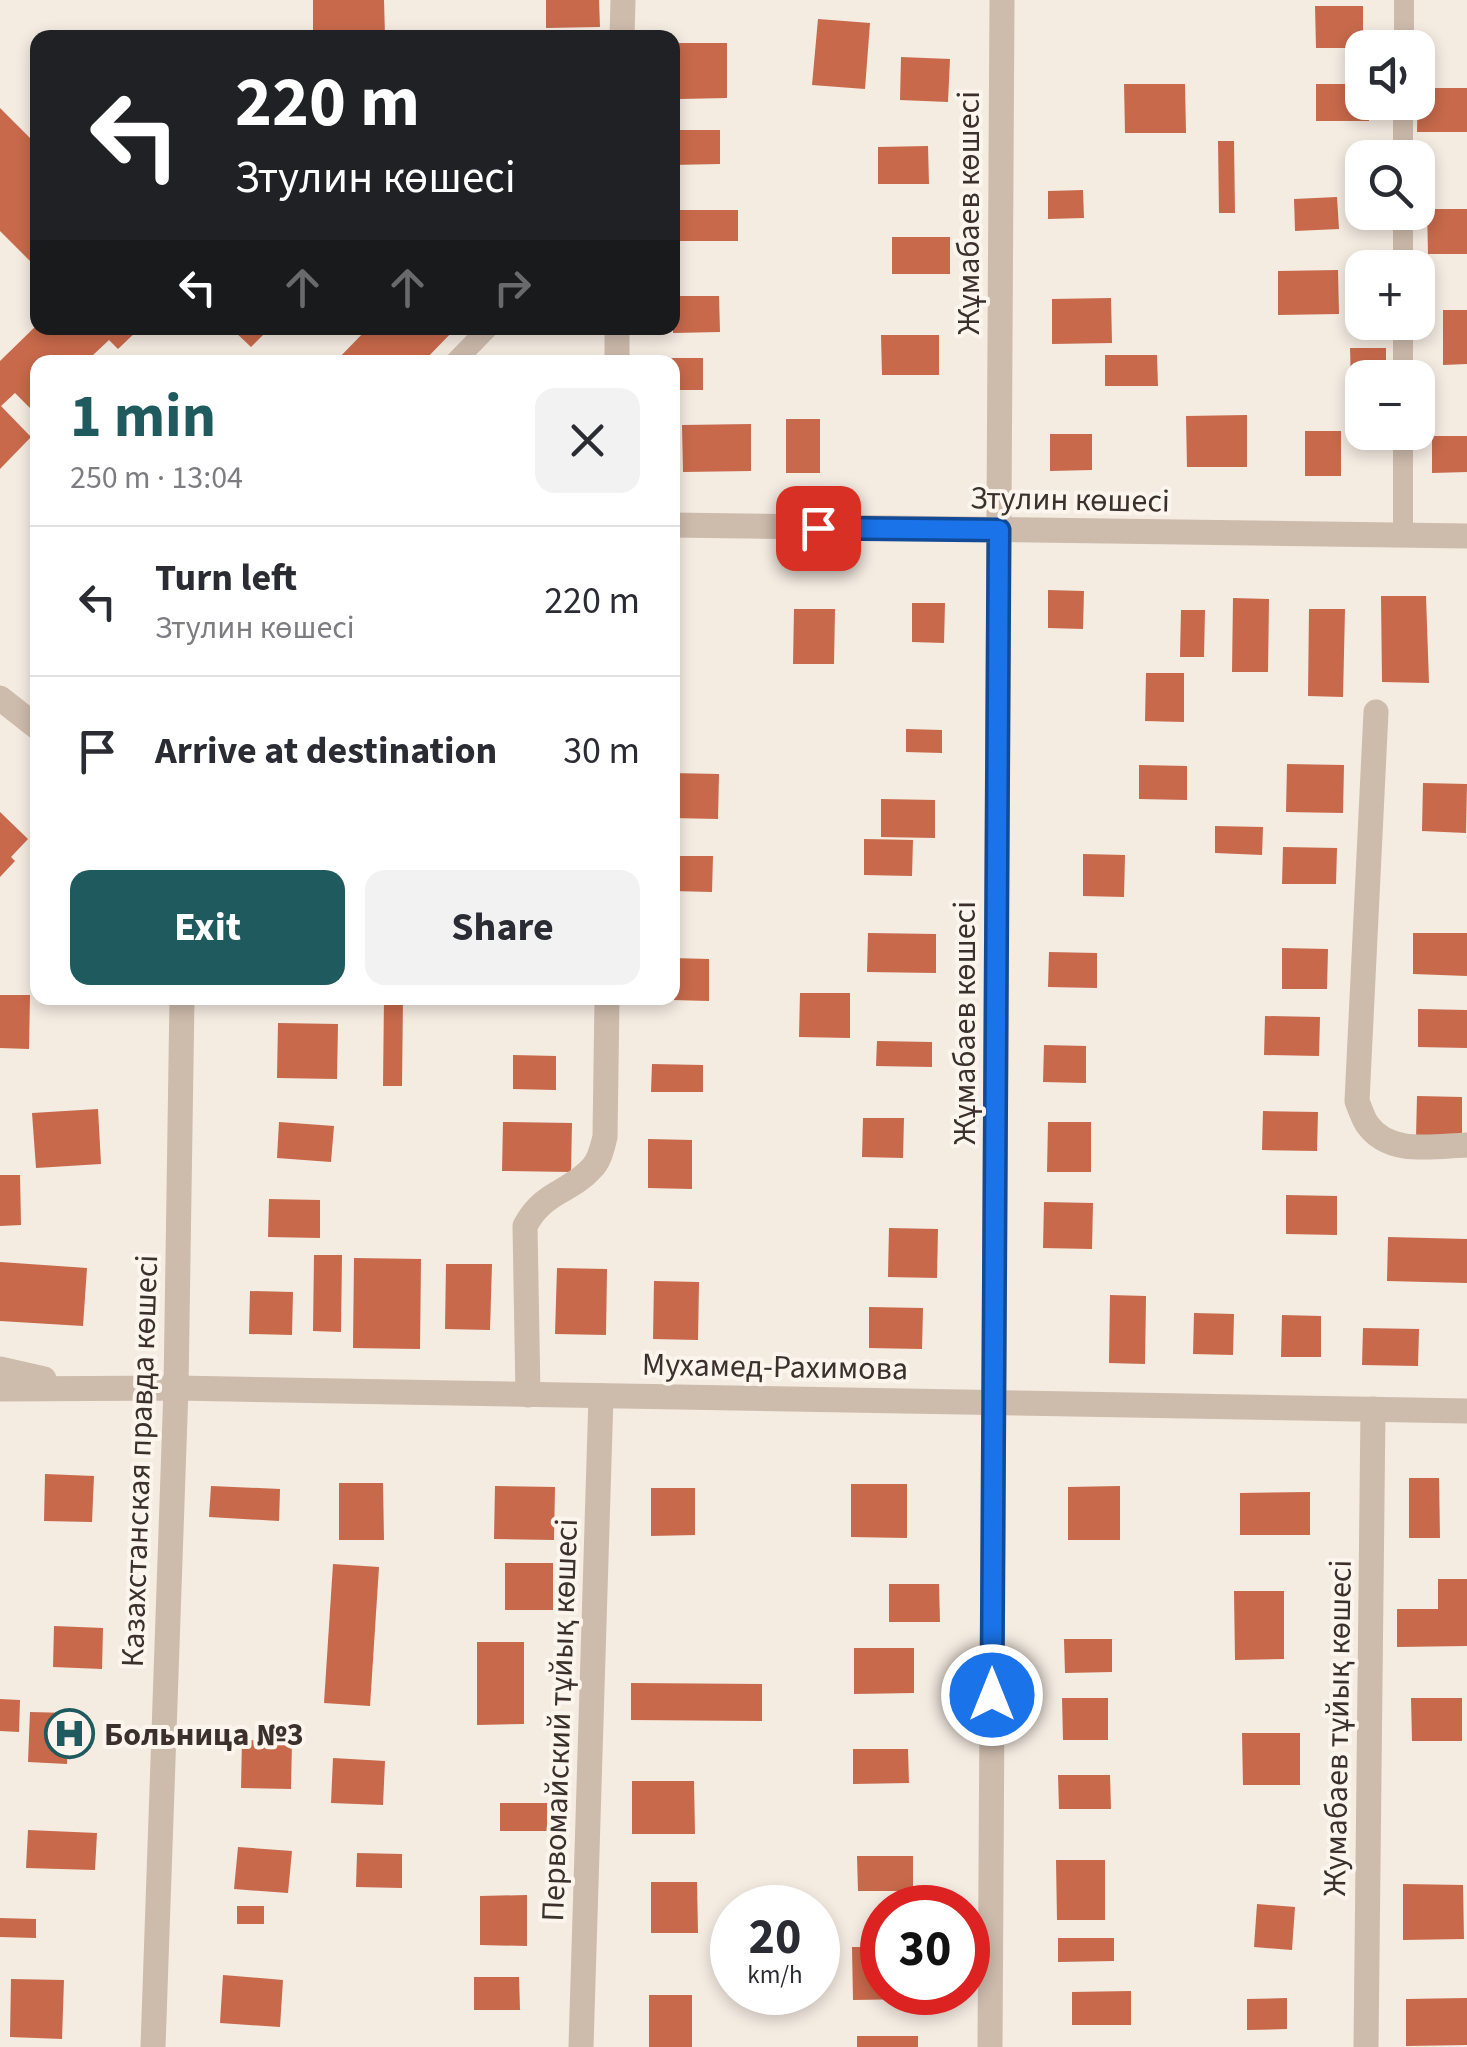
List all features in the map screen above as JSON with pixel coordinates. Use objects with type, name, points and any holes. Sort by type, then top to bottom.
[{"type":"street","points":[[622,30],[623,0]]},
{"type":"street","name":"Жұмабаев көшесі","points":[[990,2047],[1002,0]]},
{"type":"street","name":"Зтулин көшесі","points":[[680,525],[1467,536]]},
{"type":"street","points":[[0,698],[30,722]]},
{"type":"street","points":[[1376,712],[1357,1102],[1368,1126],[1387,1142],[1408,1147],[1467,1145]]},
{"type":"street","name":"Казахстанская правда көшесі","points":[[153,2047],[176,1388],[182,1005]]},
{"type":"street","points":[[528,1395],[525,1226],[532,1211],[591,1170],[599,1158],[604,1138],[607,1005]]},
{"type":"street","points":[[0,1369],[83,1387]]},
{"type":"street","points":[[0,1389],[83,1387]]},
{"type":"street","name":"Мухамед-Рахимова","points":[[83,1387],[1467,1411]]},
{"type":"street","name":"Первомайский тұйық көшесі","points":[[582,2047],[601,1396]]},
{"type":"street","name":"Жумабаев тұйық көшесі","points":[[1366,2047],[1373,1409]]},
{"type":"lane","points":[[1404,0],[1404,30]]},
{"type":"lane","points":[[462,355],[481,335]]},
{"type":"lane","points":[[1402,534],[1403,450]]},
{"type":"building","points":[[313,0],[384,0],[385,30],[313,30]]},
{"type":"building","points":[[546,0],[599,0],[600,27],[546,28]]},
{"type":"building","points":[[1315,6],[1363,6],[1363,30],[1345,30],[1345,48],[1316,48]]},
{"type":"building","points":[[818,19],[870,23],[865,89],[812,85]]},
{"type":"building","points":[[680,43],[727,43],[727,98],[680,99]]},
{"type":"building","points":[[901,57],[950,59],[948,102],[900,100]]},
{"type":"building","points":[[1124,84],[1185,84],[1186,133],[1125,133]]},
{"type":"building","points":[[1316,84],[1345,84],[1345,120],[1369,121],[1316,121]]},
{"type":"building","points":[[1435,88],[1467,88],[1467,132],[1417,132],[1417,120],[1435,120]]},
{"type":"building","points":[[0,108],[30,138],[30,261],[0,231]]},
{"type":"building","points":[[680,130],[720,130],[720,164],[680,165]]},
{"type":"building","points":[[1218,141],[1234,141],[1235,213],[1219,213]]},
{"type":"building","points":[[928,146],[929,184],[878,184],[878,147]]},
{"type":"building","points":[[1083,190],[1084,218],[1048,219],[1048,191]]},
{"type":"building","points":[[1337,197],[1339,229],[1295,231],[1294,199]]},
{"type":"building","points":[[1435,209],[1467,209],[1467,254],[1435,254],[1435,250],[1428,250],[1427,230],[1435,230]]},
{"type":"building","points":[[680,210],[738,210],[738,241],[680,241]]},
{"type":"building","points":[[892,237],[950,237],[950,274],[892,274]]},
{"type":"building","points":[[1338,270],[1339,314],[1278,315],[1278,271]]},
{"type":"building","points":[[680,296],[719,296],[720,332],[680,333]]},
{"type":"building","points":[[1111,298],[1112,343],[1052,344],[1052,299]]},
{"type":"building","points":[[1443,310],[1467,310],[1467,364],[1443,365]]},
{"type":"building","points":[[30,332],[30,335],[133,335],[118,349],[109,340],[93,355],[30,355],[30,408],[15,393],[1,406],[30,438],[0,469],[0,361]]},
{"type":"building","points":[[238,335],[263,335],[251,347]]},
{"type":"building","points":[[361,335],[449,335],[430,355],[342,355]]},
{"type":"building","points":[[881,335],[939,335],[939,375],[882,375]]},
{"type":"building","points":[[1350,348],[1386,348],[1386,360],[1350,360]]},
{"type":"building","points":[[1105,355],[1157,355],[1158,386],[1105,386]]},
{"type":"building","points":[[680,358],[703,358],[703,390],[680,390]]},
{"type":"building","points":[[1247,415],[1247,467],[1187,467],[1186,416]]},
{"type":"building","points":[[786,419],[820,419],[820,473],[786,473]]},
{"type":"building","points":[[751,424],[751,471],[683,472],[682,425]]},
{"type":"building","points":[[1305,431],[1341,431],[1341,476],[1305,476]]},
{"type":"building","points":[[1050,434],[1092,434],[1092,470],[1050,471]]},
{"type":"building","points":[[1435,436],[1467,436],[1467,472],[1432,473]]},
{"type":"building","points":[[1048,590],[1084,591],[1083,629],[1048,628]]},
{"type":"building","points":[[1381,596],[1426,596],[1429,683],[1382,682]]},
{"type":"building","points":[[1233,598],[1269,599],[1268,672],[1232,672]]},
{"type":"building","points":[[912,603],[945,603],[944,643],[912,642]]},
{"type":"building","points":[[794,609],[835,609],[834,664],[793,664]]},
{"type":"building","points":[[1309,609],[1345,609],[1343,697],[1308,696]]},
{"type":"building","points":[[1181,610],[1205,610],[1204,657],[1180,657]]},
{"type":"building","points":[[1146,673],[1184,673],[1184,722],[1145,721]]},
{"type":"building","points":[[906,729],[942,730],[942,753],[906,752]]},
{"type":"building","points":[[1287,764],[1344,765],[1343,813],[1286,812]]},
{"type":"building","points":[[1139,765],[1187,766],[1187,800],[1139,799]]},
{"type":"building","points":[[680,773],[719,774],[718,819],[680,818]]},
{"type":"building","points":[[1423,783],[1467,784],[1466,833],[1422,831]]},
{"type":"building","points":[[881,799],[935,800],[935,838],[881,837]]},
{"type":"building","points":[[0,812],[28,839],[11,857],[15,861],[0,877]]},
{"type":"building","points":[[1215,826],[1263,827],[1262,855],[1215,853]]},
{"type":"building","points":[[864,839],[913,840],[912,876],[864,875]]},
{"type":"building","points":[[1283,847],[1337,848],[1336,884],[1282,884]]},
{"type":"building","points":[[1083,854],[1125,855],[1124,897],[1083,896]]},
{"type":"building","points":[[680,856],[713,856],[712,892],[680,891]]},
{"type":"building","points":[[868,933],[936,934],[936,973],[867,972]]},
{"type":"building","points":[[1413,933],[1467,933],[1467,976],[1413,974]]},
{"type":"building","points":[[1282,948],[1328,949],[1327,989],[1282,989]]},
{"type":"building","points":[[1049,952],[1097,953],[1097,988],[1048,987]]},
{"type":"building","points":[[680,958],[709,959],[709,1001],[680,1000]]},
{"type":"building","points":[[800,993],[850,993],[850,1038],[799,1037]]},
{"type":"building","points":[[0,995],[30,995],[29,1049],[0,1048]]},
{"type":"building","points":[[384,1005],[403,1005],[402,1086],[383,1086]]},
{"type":"building","points":[[1418,1009],[1467,1010],[1467,1048],[1418,1047]]},
{"type":"building","points":[[1265,1016],[1320,1017],[1319,1056],[1264,1055]]},
{"type":"building","points":[[278,1023],[338,1024],[337,1079],[277,1078]]},
{"type":"building","points":[[877,1041],[932,1042],[932,1067],[876,1066]]},
{"type":"building","points":[[1044,1045],[1086,1046],[1086,1083],[1043,1082]]},
{"type":"building","points":[[513,1055],[556,1056],[556,1090],[513,1089]]},
{"type":"building","points":[[652,1064],[703,1065],[703,1092],[651,1092]]},
{"type":"building","points":[[1417,1096],[1462,1097],[1462,1138],[1416,1137]]},
{"type":"building","points":[[98,1109],[101,1164],[36,1168],[32,1113]]},
{"type":"building","points":[[1263,1111],[1318,1112],[1317,1151],[1262,1150]]},
{"type":"building","points":[[863,1118],[904,1118],[903,1158],[862,1157]]},
{"type":"building","points":[[279,1122],[334,1126],[331,1162],[277,1158]]},
{"type":"building","points":[[503,1122],[572,1123],[571,1172],[502,1171]]},
{"type":"building","points":[[1048,1122],[1091,1122],[1091,1172],[1047,1172]]},
{"type":"building","points":[[648,1139],[692,1140],[692,1189],[648,1188]]},
{"type":"building","points":[[0,1175],[20,1175],[21,1225],[0,1226]]},
{"type":"building","points":[[1286,1195],[1337,1196],[1337,1235],[1286,1234]]},
{"type":"building","points":[[269,1199],[320,1200],[320,1238],[268,1237]]},
{"type":"building","points":[[1044,1202],[1093,1203],[1092,1249],[1043,1248]]},
{"type":"building","points":[[889,1228],[938,1229],[937,1278],[888,1277]]},
{"type":"building","points":[[1388,1237],[1467,1239],[1467,1283],[1387,1281]]},
{"type":"building","points":[[314,1255],[342,1255],[341,1332],[313,1331]]},
{"type":"building","points":[[354,1258],[421,1259],[420,1349],[353,1348]]},
{"type":"building","points":[[0,1262],[87,1268],[83,1326],[0,1321]]},
{"type":"building","points":[[446,1264],[492,1264],[490,1330],[445,1329]]},
{"type":"building","points":[[557,1268],[607,1269],[606,1335],[555,1334]]},
{"type":"building","points":[[654,1281],[699,1282],[698,1340],[653,1339]]},
{"type":"building","points":[[250,1291],[293,1292],[292,1335],[249,1334]]},
{"type":"building","points":[[1110,1295],[1146,1296],[1145,1364],[1109,1363]]},
{"type":"building","points":[[869,1307],[923,1308],[922,1349],[869,1348]]},
{"type":"building","points":[[1194,1313],[1234,1314],[1233,1355],[1193,1354]]},
{"type":"building","points":[[1282,1315],[1321,1316],[1321,1357],[1281,1357]]},
{"type":"building","points":[[1363,1328],[1419,1329],[1418,1366],[1362,1365]]},
{"type":"building","points":[[45,1474],[94,1476],[92,1522],[44,1521]]},
{"type":"building","points":[[1409,1478],[1439,1478],[1440,1538],[1409,1538]]},
{"type":"building","points":[[339,1483],[383,1483],[384,1540],[339,1540]]},
{"type":"building","points":[[851,1484],[907,1484],[907,1538],[851,1537]]},
{"type":"building","points":[[211,1486],[280,1489],[279,1521],[209,1517]]},
{"type":"building","points":[[495,1486],[555,1487],[554,1540],[494,1539]]},
{"type":"building","points":[[1120,1486],[1120,1540],[1068,1540],[1068,1487]]},
{"type":"building","points":[[651,1488],[695,1488],[695,1535],[651,1536]]},
{"type":"building","points":[[1310,1492],[1310,1535],[1240,1535],[1240,1493]]},
{"type":"building","points":[[505,1563],[553,1563],[553,1610],[505,1610]]},
{"type":"building","points":[[333,1564],[379,1567],[370,1706],[324,1703]]},
{"type":"building","points":[[1438,1579],[1467,1579],[1467,1646],[1397,1647],[1397,1609],[1438,1609]]},
{"type":"building","points":[[889,1584],[939,1584],[940,1622],[889,1622]]},
{"type":"building","points":[[1234,1591],[1284,1591],[1284,1659],[1235,1660]]},
{"type":"building","points":[[54,1626],[103,1628],[102,1669],[53,1667]]},
{"type":"building","points":[[1064,1639],[1112,1639],[1112,1672],[1065,1673]]},
{"type":"building","points":[[477,1642],[524,1642],[524,1724],[477,1725]]},
{"type":"building","points":[[854,1648],[914,1648],[914,1693],[854,1694]]},
{"type":"building","points":[[631,1683],[762,1684],[762,1721],[631,1720]]},
{"type":"building","points":[[1062,1698],[1108,1698],[1108,1740],[1063,1740]]},
{"type":"building","points":[[1411,1698],[1462,1698],[1462,1741],[1412,1741]]},
{"type":"building","points":[[0,1699],[20,1700],[19,1732],[0,1731]]},
{"type":"building","points":[[30,1712],[69,1713],[67,1764],[28,1762]]},
{"type":"building","points":[[1242,1733],[1300,1733],[1300,1785],[1243,1785]]},
{"type":"building","points":[[242,1740],[292,1741],[291,1789],[241,1788]]},
{"type":"building","points":[[853,1749],[908,1749],[909,1783],[853,1784]]},
{"type":"building","points":[[333,1758],[385,1761],[383,1805],[331,1803]]},
{"type":"building","points":[[1058,1775],[1110,1775],[1111,1809],[1059,1809]]},
{"type":"building","points":[[632,1781],[694,1781],[695,1834],[632,1834]]},
{"type":"building","points":[[500,1803],[547,1803],[547,1831],[500,1831]]},
{"type":"building","points":[[28,1830],[97,1833],[95,1870],[26,1868]]},
{"type":"building","points":[[238,1847],[292,1851],[288,1893],[234,1889]]},
{"type":"building","points":[[357,1853],[402,1854],[402,1888],[356,1887]]},
{"type":"building","points":[[857,1856],[913,1856],[913,1885],[860,1885],[858,1891]]},
{"type":"building","points":[[1056,1860],[1105,1860],[1105,1920],[1057,1920]]},
{"type":"building","points":[[651,1882],[697,1882],[698,1933],[651,1933]]},
{"type":"building","points":[[1403,1884],[1463,1885],[1464,1939],[1403,1940]]},
{"type":"building","points":[[527,1895],[527,1946],[480,1945],[480,1896]]},
{"type":"building","points":[[1257,1904],[1295,1907],[1292,1950],[1254,1947]]},
{"type":"building","points":[[237,1906],[264,1906],[264,1924],[237,1924]]},
{"type":"building","points":[[0,1918],[36,1919],[36,1938],[0,1937]]},
{"type":"building","points":[[1058,1938],[1114,1938],[1114,1961],[1058,1962]]},
{"type":"building","points":[[852,1947],[860,1947],[860,2000],[853,2000]]},
{"type":"building","points":[[223,1975],[283,1980],[280,2027],[220,2023]]},
{"type":"building","points":[[474,1977],[519,1977],[520,2010],[474,2010]]},
{"type":"building","points":[[11,1979],[64,1980],[62,2039],[10,2037]]},
{"type":"building","points":[[1131,1991],[1131,2025],[1072,2025],[1072,1992]]},
{"type":"building","points":[[649,1995],[692,1995],[692,2047],[649,2047]]},
{"type":"building","points":[[1287,1998],[1287,2029],[1247,2030],[1247,1999]]},
{"type":"building","points":[[1467,1998],[1467,2045],[1406,2046],[1406,1999]]},
{"type":"building","points":[[857,2036],[918,2036],[918,2047],[857,2047]]},
{"type":"place","name":"Больница №3","points":[[69,1734]]},
{"type":"route","points":[[818,528],[999,530],[992,1695]]}]
